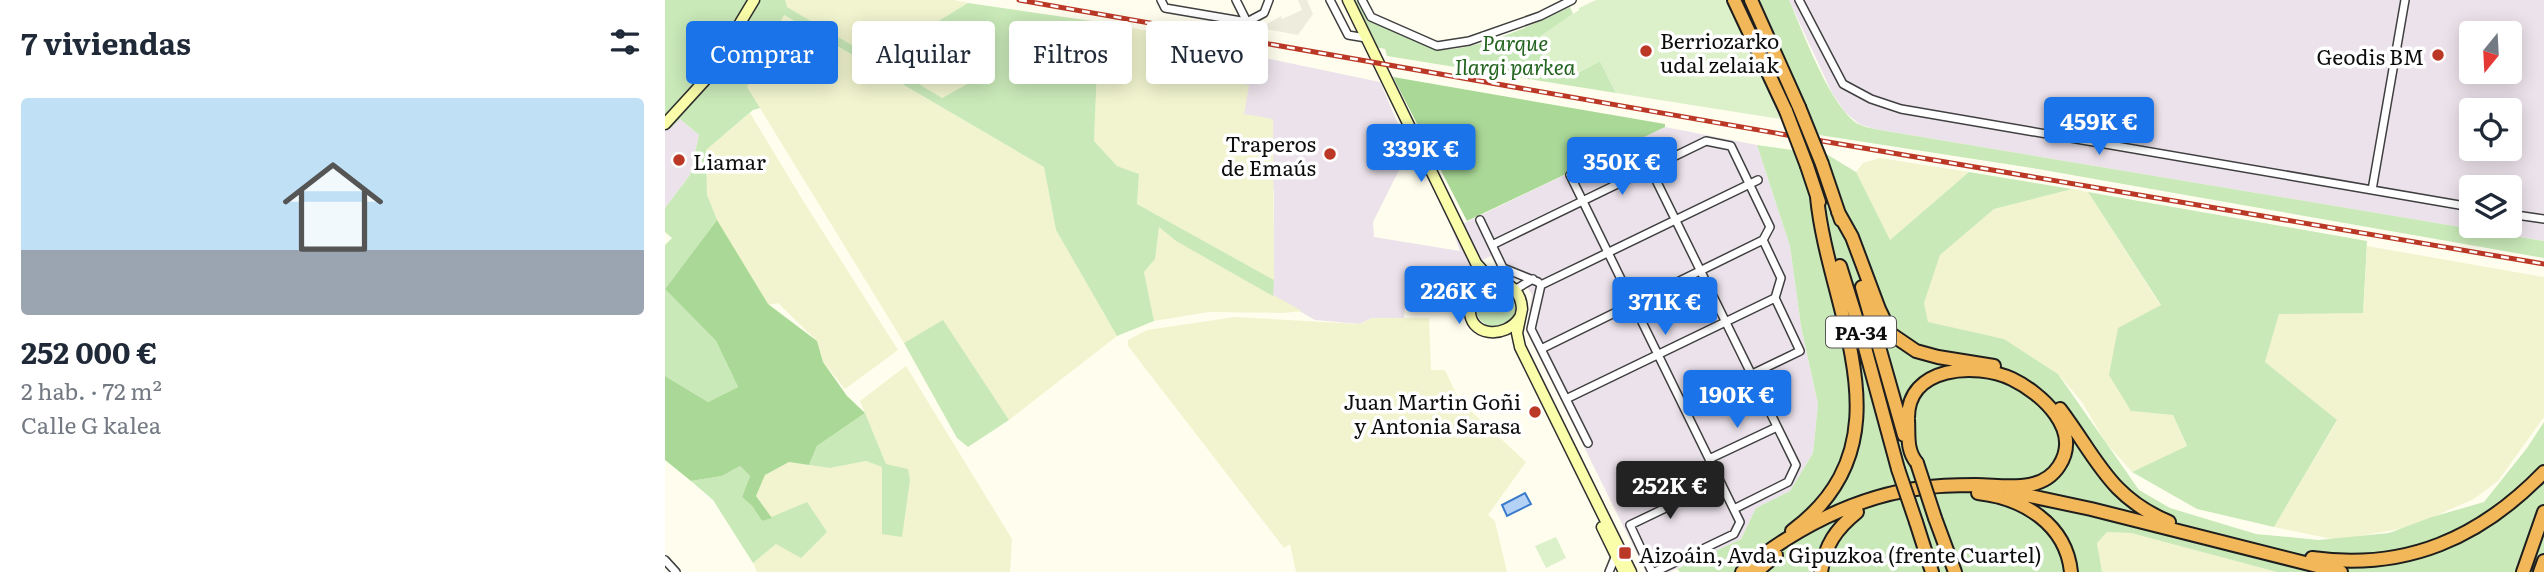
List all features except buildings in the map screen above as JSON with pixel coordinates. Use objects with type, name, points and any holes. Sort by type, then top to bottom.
[{"type":"highway","name":"PA-34","points":[[1734,0],[1786,111],[1807,166],[1861,333],[1898,469],[1927,520]]},
{"type":"highway","name":"PA-34","points":[[1751,0],[1822,164],[1876,331],[1913,461]]},
{"type":"highway","points":[[1756,566],[1818,507],[1837,481],[1854,439],[1857,417],[1856,374],[1834,272],[1820,223],[1818,197]]},
{"type":"highway","points":[[1838,212],[1852,237],[1891,334],[1916,351],[1999,367],[2021,375],[2054,401],[2101,470],[2128,500],[2145,512],[2182,527]]},
{"type":"highway","points":[[1932,572],[1927,520],[1913,461],[1908,413],[1910,400],[1927,380],[1941,373],[1961,370],[1991,373],[2011,379],[2028,389],[2056,414],[2066,439],[2060,465],[2050,475],[2031,484],[2004,487]]},
{"type":"highway","points":[[1756,566],[1821,521],[1853,506],[1891,494],[1955,485],[2004,487],[2047,494],[2294,555],[2351,561],[2392,558],[2437,546],[2467,534],[2521,496],[2544,471]]},
{"type":"highway","points":[[1742,572],[1799,539],[1857,512],[1922,493],[1957,490],[2033,495],[2340,572]]},
{"type":"highway","points":[[1957,490],[2011,499],[2046,521],[2064,546],[2071,572]]},
{"type":"highway","points":[[1821,572],[1829,542],[1843,523],[1857,512]]},
{"type":"highway","points":[[2523,572],[2544,512]]},
{"type":"highway","points":[[1924,572],[1927,520]]},
{"type":"highway","points":[[1927,520],[1948,572]]},
{"type":"highway","points":[[1927,520],[1955,572]]},
{"type":"highway","points":[[2540,572],[2544,561]]},
{"type":"main road","points":[[666,122],[706,78],[754,0]]},
{"type":"main road","points":[[1348,0],[1476,263],[1496,281]]},
{"type":"main road","points":[[1476,263],[1476,291]]},
{"type":"main road","points":[[1624,572],[1519,354],[1507,338],[1480,328],[1474,321],[1470,306],[1481,285],[1496,281],[1516,289],[1522,305],[1517,334],[1520,347],[1631,572]]},
{"type":"main road","points":[[1496,333],[1510,329],[1520,317]]},
{"type":"street","points":[[1161,0],[1165,8],[1241,21]]},
{"type":"street","points":[[1236,0],[1246,21]]},
{"type":"street","points":[[1249,21],[1264,13],[1269,0]]},
{"type":"street","points":[[1330,0],[1348,35],[1366,38]]},
{"type":"street","points":[[1362,0],[1371,17],[1437,46],[1469,41],[1540,16],[1572,0]]},
{"type":"street","points":[[1799,0],[1843,84],[1871,99],[1902,109],[2459,205]]},
{"type":"street","points":[[2372,190],[2405,0]]},
{"type":"street","points":[[1492,245],[1706,141],[1731,146],[1754,182],[1770,227],[1763,240],[1541,349]]},
{"type":"street","points":[[1650,167],[1796,464],[1788,482],[1734,509]]},
{"type":"street","points":[[1570,175],[1740,522],[1734,534],[1654,572],[1630,525],[1720,482]]},
{"type":"street","points":[[1541,285],[1754,182]]},
{"type":"street","points":[[2522,216],[2544,219]]},
{"type":"street","points":[[1480,220],[1503,268],[1533,279],[1541,285]]},
{"type":"street","points":[[1684,407],[1800,351],[1775,298],[1781,278],[1763,240]]},
{"type":"street","points":[[1516,289],[1533,279]]},
{"type":"street","points":[[1541,285],[1531,329],[1588,443]]},
{"type":"street","points":[[1522,305],[1539,295]]},
{"type":"street","points":[[1566,400],[1775,298]]},
{"type":"street","points":[[1709,459],[1777,427]]},
{"type":"street","points":[[1609,572],[1616,555]]},
{"type":"street","points":[[665,560],[676,572]]},
{"type":"shaded area","points":[[1298,0],[1307,0],[1313,14],[1298,35],[1268,29],[1268,23],[1281,16],[1282,19],[1302,10]]},
{"type":"shaded area","points":[[1789,0],[2544,0],[2544,241],[2522,237],[2522,175],[2459,175],[2459,227],[1874,129],[1859,124],[1845,112],[1832,93]]},
{"type":"shaded area","points":[[1268,59],[1380,82],[1409,150],[1373,222],[1374,237],[1460,251],[1452,229],[1665,127],[1757,145],[1790,246],[1801,326],[1818,404],[1813,453],[1790,491],[1756,508],[1741,539],[1670,572],[1646,572],[1526,330],[1532,295],[1525,284],[1499,271],[1491,256],[1471,265],[1474,273],[1472,280],[1467,285],[1464,302],[1458,308],[1405,306],[1404,318],[1372,318],[1360,324],[1315,320],[1273,296],[1274,192],[1244,114],[1222,84],[1268,84]]},
{"type":"shaded area","name":"Liamar","points":[[680,119],[699,135],[690,175],[665,208],[665,126]]},
{"type":"green space","points":[[665,0],[785,0],[787,7],[811,21],[794,21],[784,15],[781,21],[686,21],[686,84],[749,84],[747,87],[760,108],[753,110],[706,150],[707,195],[717,220],[665,289],[665,245],[672,238],[665,232],[665,208],[690,175],[699,135],[680,119],[671,128],[665,126]]},
{"type":"green space","points":[[785,0],[954,0],[968,3],[938,21],[852,21],[852,45],[838,37],[838,21],[811,21],[787,7]]},
{"type":"green space","name":"Parque Ilargi parkea","points":[[1350,0],[1361,0],[1372,22],[1433,49],[1466,47],[1484,42],[1570,7],[1573,14],[1535,40],[1553,74],[1567,67],[1572,76],[1600,61],[1616,93],[1387,56],[1385,49],[1375,47]]},
{"type":"green space","name":"Berriozarko udal zelaiak","points":[[1596,0],[1727,0],[1780,119],[1616,93],[1600,61],[1571,76],[1566,67],[1552,74],[1535,40],[1579,8]]},
{"type":"green space","points":[[1759,0],[1789,0],[1818,67],[1837,102],[1858,124],[1866,127],[2459,227],[2459,238],[2522,237],[2544,241],[2544,258],[2032,168],[1819,135]]},
{"type":"green space","points":[[968,3],[1092,21],[1009,21],[1009,84],[1096,84],[1094,141],[1117,166],[1139,174],[1137,204],[1274,280],[1273,296],[1176,241],[1159,227],[1155,259],[1144,272],[1154,321],[1117,336],[1056,230],[1044,167],[902,84],[919,84],[942,98],[967,84],[995,84],[995,21],[938,21]]},
{"type":"green space","points":[[783,15],[793,21],[780,21]]},
{"type":"green space","points":[[1132,28],[1146,30],[1146,84],[1249,86],[1244,114],[1273,119],[1274,280],[1137,204],[1139,174],[1117,166],[1094,141],[1096,84],[1132,84]]},
{"type":"green space","points":[[838,37],[852,45],[852,55],[838,47]]},
{"type":"green space","points":[[838,47],[852,55],[852,84],[901,84],[1044,167],[1056,230],[1117,336],[1009,420],[943,321],[904,343],[747,87],[748,84],[838,84]]},
{"type":"green space","points":[[1393,77],[1665,124],[1665,127],[1467,221]]},
{"type":"green space","points":[[918,84],[968,84],[942,98]]},
{"type":"green space","points":[[750,113],[898,350],[845,389],[823,362],[817,341],[778,303],[768,305],[716,220],[707,195],[706,150]]},
{"type":"green space","points":[[1757,145],[1828,155],[1856,172],[1890,240],[1969,172],[2072,189],[1994,209],[1940,255],[1924,303],[1928,322],[2004,339],[2058,374],[2139,490],[2170,508],[2256,534],[2319,540],[2389,533],[2484,502],[2544,422],[2544,572],[2277,572],[2131,533],[2107,532],[2097,543],[2102,572],[1680,572],[1677,569],[1741,539],[1756,508],[1790,491],[1813,453],[1818,404],[1801,326],[1790,246]]},
{"type":"green space","points":[[1880,158],[1969,172],[1890,240],[1856,172],[1863,163]]},
{"type":"green space","points":[[2072,189],[2088,192],[2161,306],[2118,328],[2131,411],[2173,415],[2187,447],[2132,472],[2106,443],[2082,402],[2058,374],[2004,339],[1928,323],[1924,303],[1940,255],[1994,209]]},
{"type":"green space","points":[[2088,192],[2367,241],[2363,313],[2279,314],[2265,362],[2337,420],[2274,527],[2197,509],[2132,472],[2187,446],[2173,415],[2131,411],[2109,375],[2118,328],[2161,305]]},
{"type":"green space","points":[[717,220],[768,304],[817,341],[823,362],[847,396],[865,413],[817,446],[809,465],[789,462],[765,475],[756,496],[772,518],[762,521],[742,497],[750,476],[740,466],[722,476],[691,481],[665,460],[665,376],[708,402],[738,387],[716,341],[665,289]]},
{"type":"green space","points":[[1159,227],[1176,241],[1302,311],[1209,312],[1154,321],[1144,272],[1155,259]]},
{"type":"green space","points":[[2367,246],[2544,277],[2544,417],[2498,481],[2474,499],[2410,527],[2337,540],[2274,527],[2337,421],[2265,362],[2279,313],[2363,313]]},
{"type":"green space","points":[[1496,285],[1511,291],[1517,306],[1511,321],[1496,327],[1481,321],[1475,306],[1481,291]]},
{"type":"green space","points":[[665,289],[716,341],[738,387],[708,402],[665,376]]},
{"type":"green space","points":[[1235,317],[1360,324],[1372,318],[1429,318],[1431,370],[1445,370],[1459,400],[1526,462],[1488,515],[1495,521],[1507,572],[1296,572],[1290,544],[1284,548],[1128,346],[1128,340],[1147,330]]},
{"type":"green space","points":[[943,320],[1009,420],[968,447],[957,438],[904,343]]},
{"type":"green space","points":[[906,366],[1012,539],[1010,572],[757,572],[753,563],[776,544],[807,502],[772,518],[756,496],[765,475],[789,462],[830,468],[866,461],[882,467],[882,533],[886,464],[860,401]]},
{"type":"green space","points":[[865,413],[886,464],[908,469],[910,480],[902,537],[882,534],[882,467],[866,461],[830,468],[809,465],[817,446]]},
{"type":"green space","points":[[740,466],[750,476],[742,497],[762,521],[807,502],[827,532],[801,558],[776,544],[753,563],[713,500],[691,481],[722,476]]},
{"type":"green space","points":[[2106,532],[2131,533],[2277,572],[2102,572],[2097,543]]},
{"type":"green space","points":[[1556,537],[1566,558],[1546,568],[1535,546]]},
{"type":"water","points":[[1525,493],[1531,504],[1507,516],[1502,505]]},
{"type":"railway","points":[[1019,0],[2544,264]]},
{"type":"place","name":"Berriozarko udal zelaiak","points":[[1646,51]]},
{"type":"place","name":"Geodis BM","points":[[2438,55]]},
{"type":"place","name":"Traperos de Emaús","points":[[1330,154]]},
{"type":"place","name":"Liamar","points":[[679,160]]},
{"type":"place","name":"Juan Martin Goñi y Antonia Sarasa","points":[[1535,412]]},
{"type":"place","name":"Aizoáin, Avda. Gipuzkoa (frente Cuartel)","points":[[1625,553]]}]
